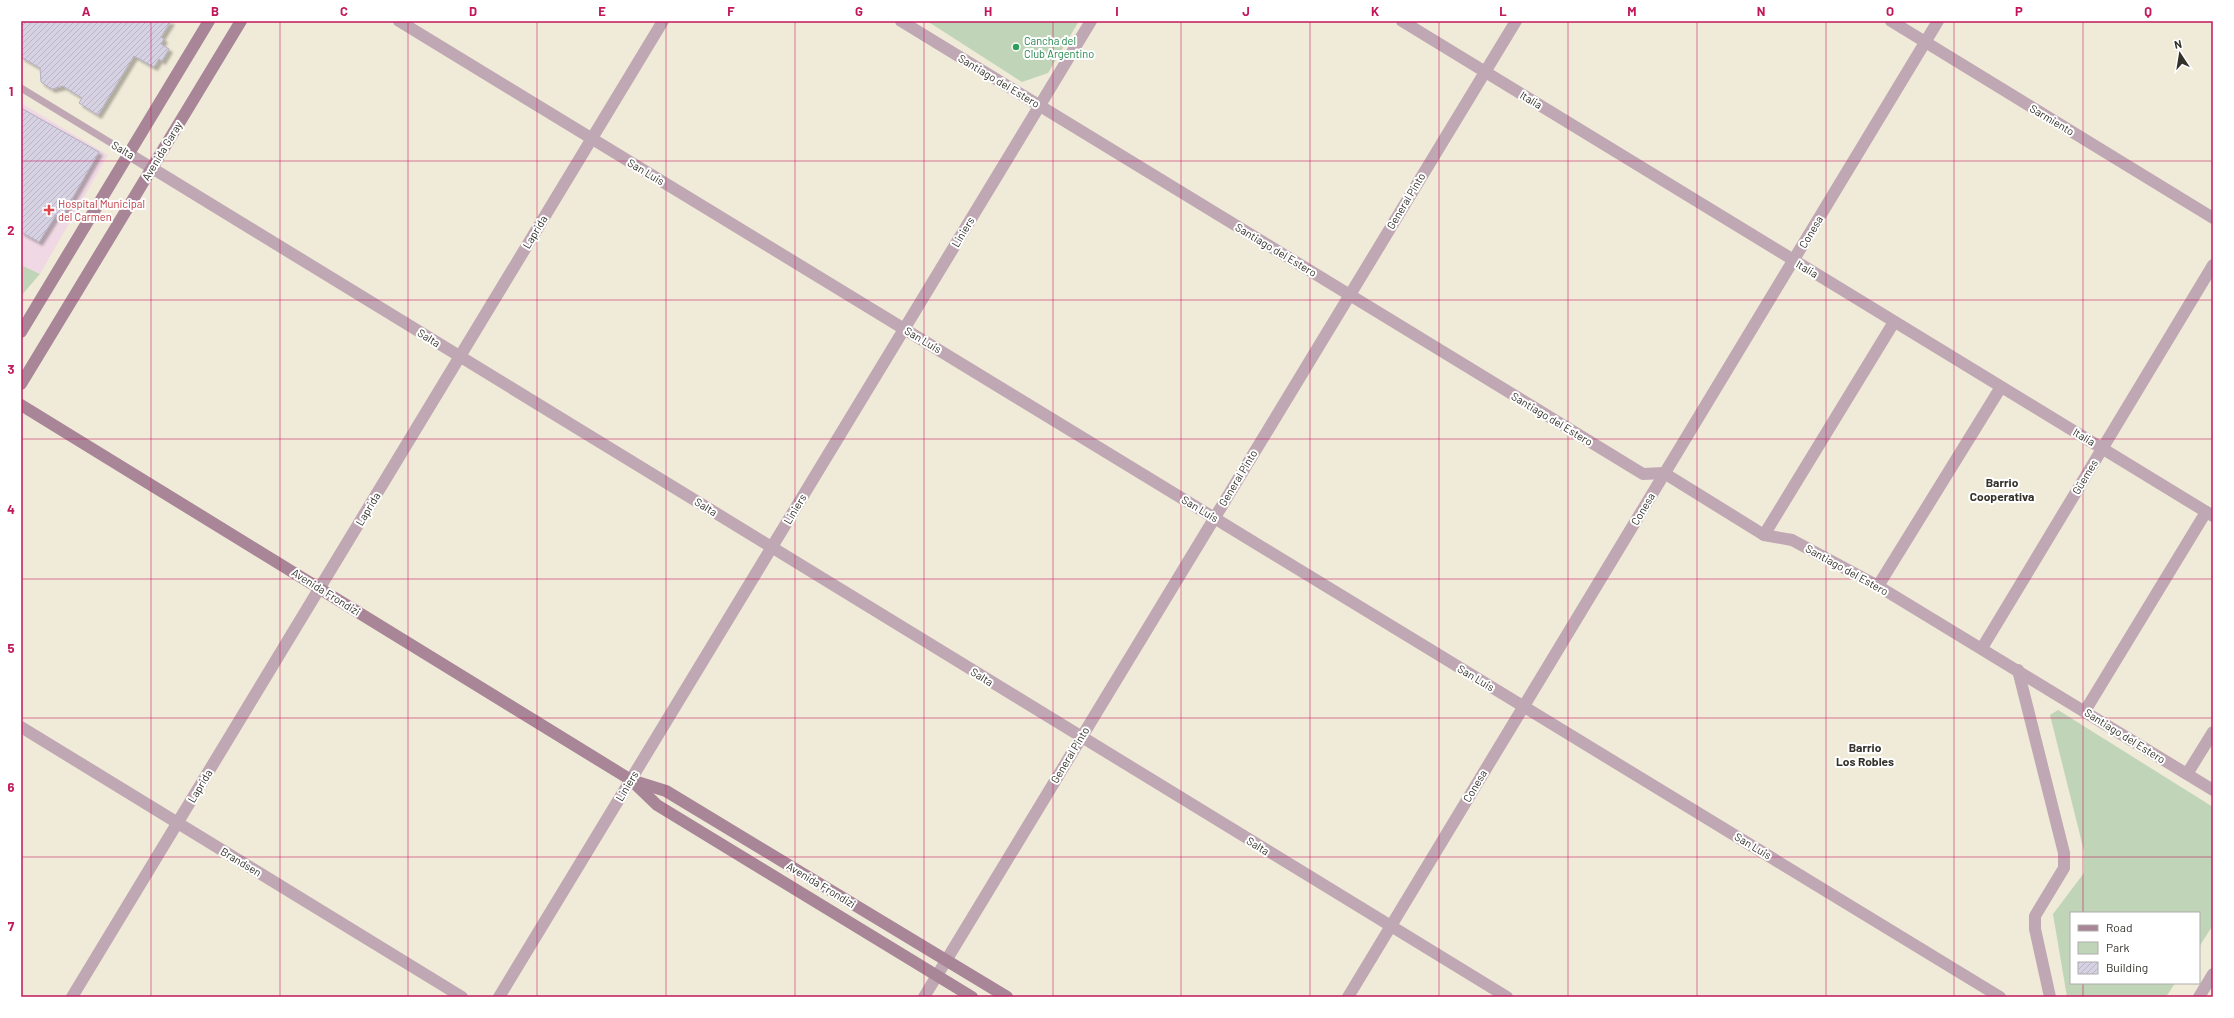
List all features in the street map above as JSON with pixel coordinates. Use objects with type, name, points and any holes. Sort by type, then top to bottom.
[{"type":"street","points":[[21,332],[209,21]]},
{"type":"street","name":"Avenida Garay","points":[[21,384],[241,21]]},
{"type":"street","name":"San Luis","points":[[400,21],[2000,997]]},
{"type":"street","name":"Laprida","points":[[72,997],[663,21]]},
{"type":"street","name":"Santiago del Estero","points":[[901,21],[1643,474],[1664,473],[1764,535],[1792,540],[1878,586],[2213,790]]},
{"type":"street","name":"Liniers","points":[[499,997],[1091,21]]},
{"type":"street","name":"Italia","points":[[1402,21],[2210,514]]},
{"type":"street","name":"General Pinto","points":[[924,997],[1080,737],[1516,21]]},
{"type":"street","name":"Sarmiento","points":[[1891,21],[2213,218]]},
{"type":"street","name":"Conesa","points":[[1348,997],[1938,21]]},
{"type":"street","name":"Salta","points":[[129,154],[1390,927],[1507,997]]},
{"type":"street","name":"Güemes","points":[[1982,648],[2213,265]]},
{"type":"street","points":[[1764,535],[1894,322]]},
{"type":"street","points":[[1878,586],[2001,387]]},
{"type":"street","name":"Avenida Frondizi","points":[[21,405],[631,780],[657,805],[972,997]]},
{"type":"street","points":[[2085,711],[2210,514]]},
{"type":"street","points":[[2018,670],[2064,853],[2064,868],[2035,916],[2035,929],[2050,997]]},
{"type":"street","name":"Brandsen","points":[[21,727],[462,997]]},
{"type":"street","points":[[2187,774],[2213,732]]},
{"type":"street","name":"Avenida Frondizi","points":[[631,780],[666,791],[1007,997]]},
{"type":"street","points":[[2199,997],[2213,974]]},
{"type":"lane","name":"Salta","points":[[21,88],[129,154]]},
{"type":"shaded area","name":"Hospital Municipal del Carmen","points":[[21,103],[108,155],[40,274],[21,265]]},
{"type":"green space","name":"Cancha del Club Argentino","points":[[927,21],[1079,21],[1048,73],[1022,82]]},
{"type":"green space","points":[[21,265],[40,274],[21,296]]},
{"type":"green space","points":[[2058,710],[2213,807],[2213,925],[2200,945],[2200,912],[2070,912],[2070,984],[2174,984],[2166,997],[2067,997],[2053,914],[2084,873],[2084,851],[2050,715]]},
{"type":"building","points":[[21,21],[171,21],[161,37],[164,39],[161,44],[169,49],[162,61],[159,59],[154,67],[134,56],[98,115],[79,103],[82,98],[63,86],[52,89],[41,82],[40,68],[21,57]]},
{"type":"building","name":"Hospital Municipal del Carmen","points":[[21,108],[99,152],[61,218],[56,215],[39,242],[21,232]]},
{"type":"place","name":"Cancha del Club Argentino","points":[[1016,47]]},
{"type":"place","name":"Hospital Municipal del Carmen","points":[[49,210]]},
{"type":"district","name":"Barrio Cooperativa","points":[[2002,490]]},
{"type":"district","name":"Barrio Los Robles","points":[[1865,755]]}]
